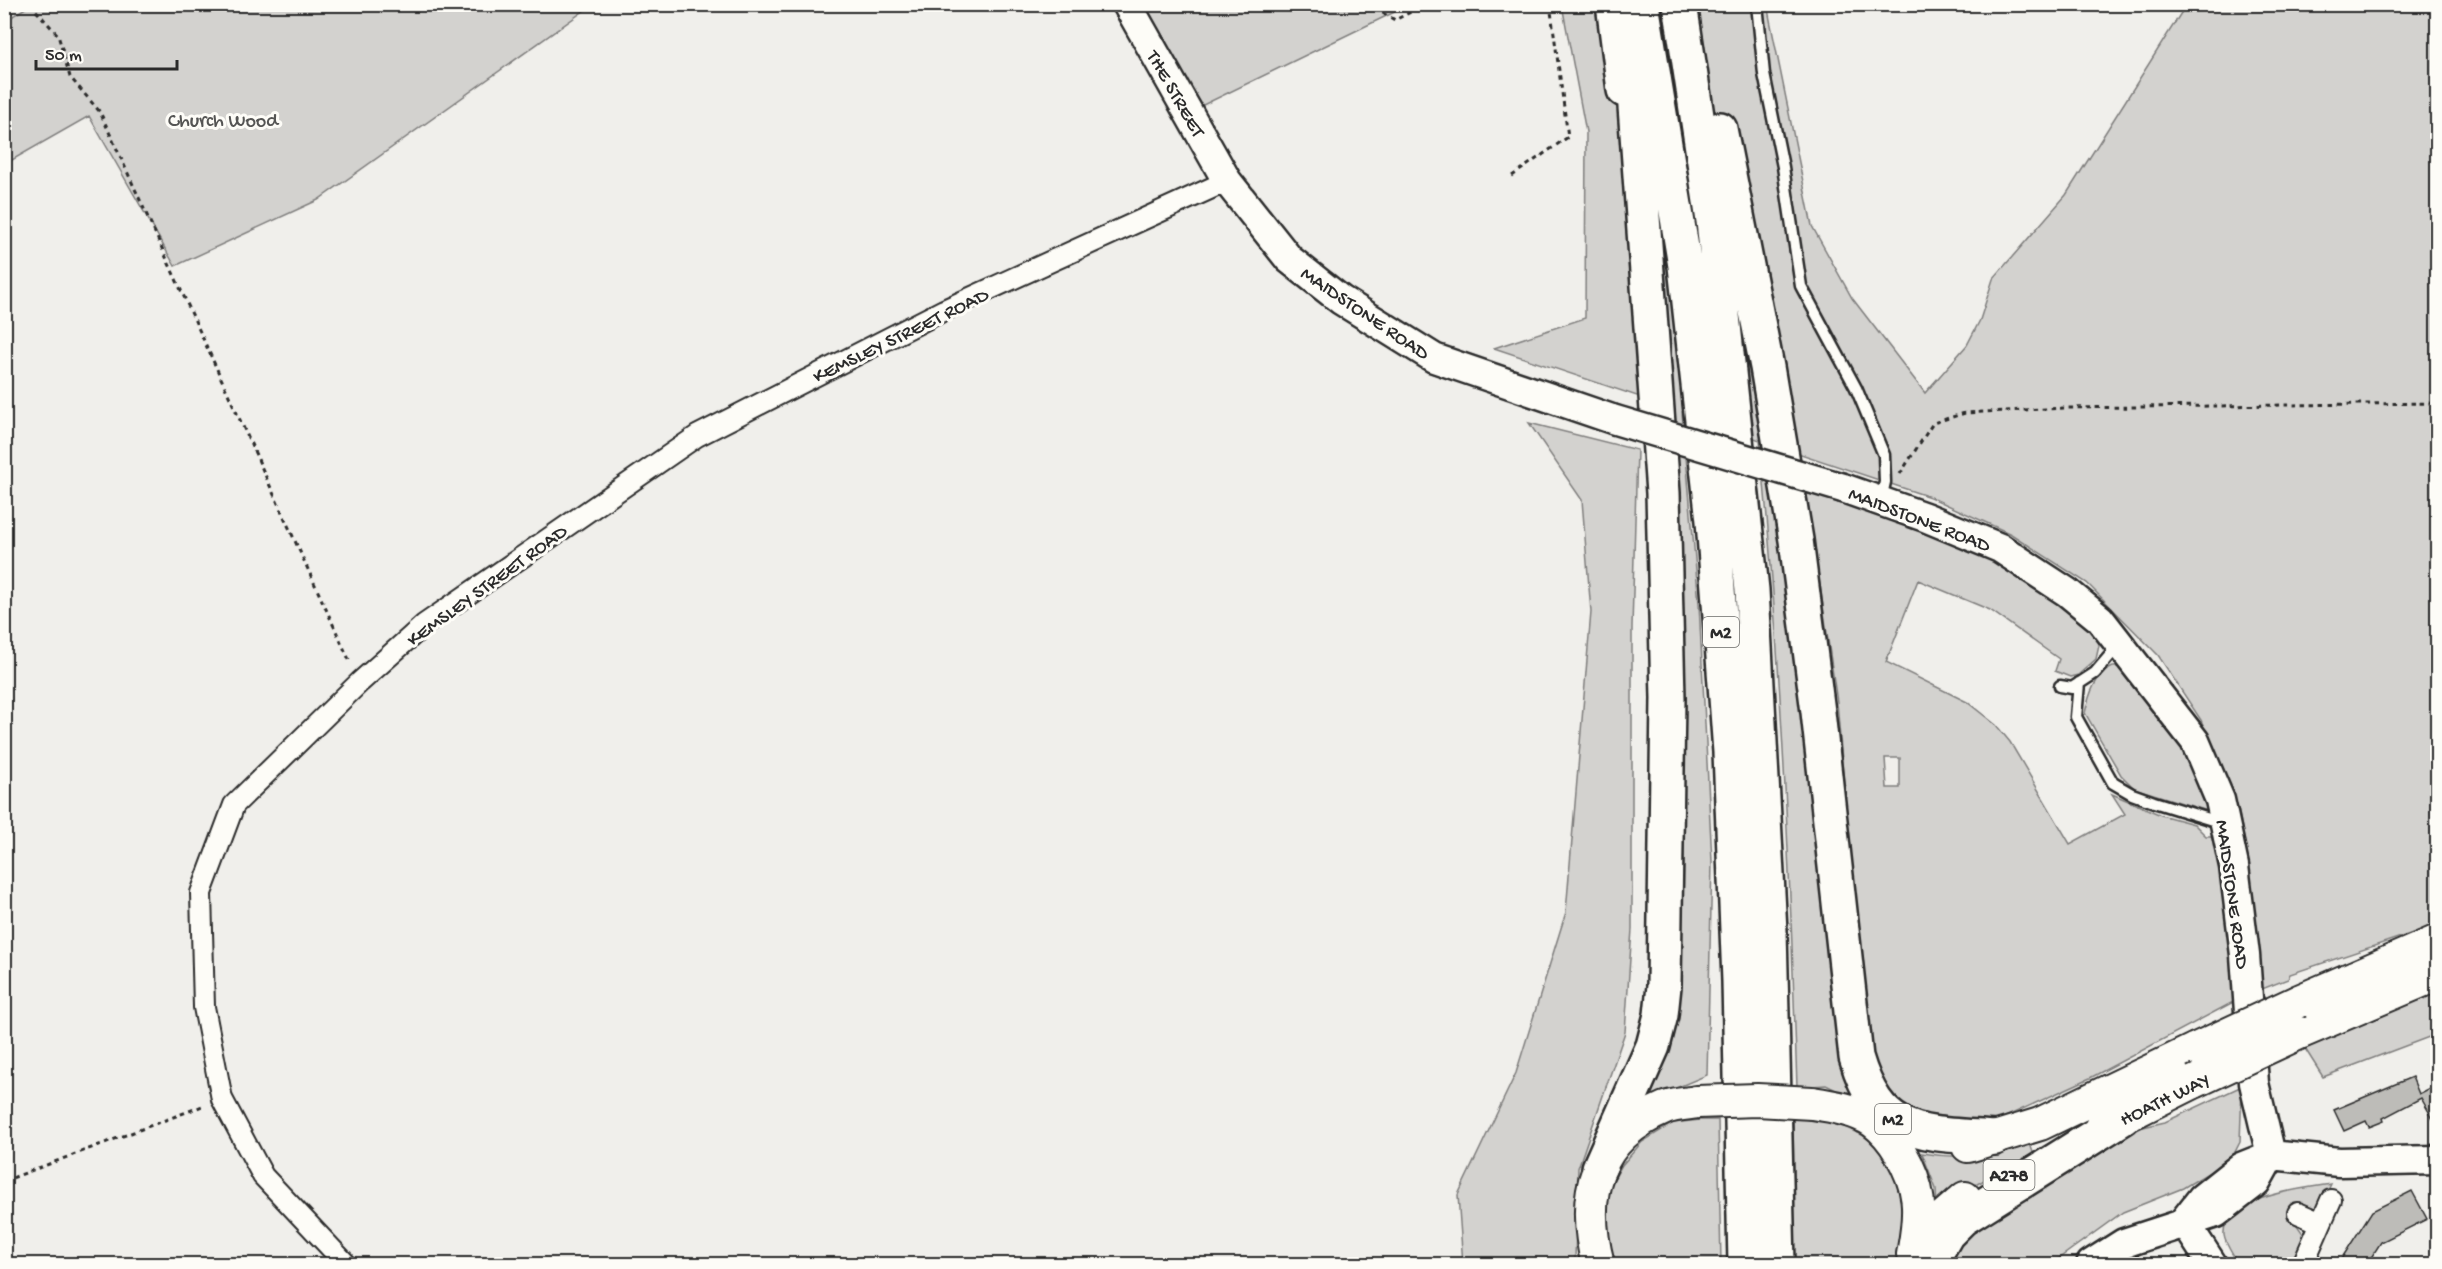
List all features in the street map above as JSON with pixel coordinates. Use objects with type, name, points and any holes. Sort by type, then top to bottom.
[{"type":"highway","points":[[1613,4],[1625,94],[1637,126]]},
{"type":"highway","points":[[1599,1168],[1653,1046],[1661,1015],[1664,986],[1668,699],[1663,492],[1637,126],[1625,4]]},
{"type":"highway","name":"M2","points":[[1642,4],[1685,266],[1713,521],[1731,775],[1739,981],[1745,1264]]},
{"type":"highway","name":"M2","points":[[1680,4],[1713,221],[1752,590],[1770,931],[1778,1264]]},
{"type":"highway","name":"M2","points":[[1688,56],[1721,130],[1767,367],[1788,494],[1818,712],[1856,1057],[1871,1096],[1886,1114],[1899,1124],[1926,1133],[1995,1138]]},
{"type":"highway","name":"M2","points":[[1851,1024],[1846,1060],[1857,1094],[1880,1127]]},
{"type":"highway","points":[[1917,1261],[1962,1219],[2122,1118]]},
{"type":"main road","name":"HOATH WAY","points":[[1599,1168],[1614,1146],[1639,1121],[1667,1107],[1697,1102],[1757,1100],[1812,1103],[1848,1110],[1880,1127],[1926,1145],[1965,1148],[2040,1124],[2299,1001],[2438,941]]},
{"type":"main road","name":"HOATH WAY","points":[[2122,1118],[2299,1033],[2438,974]]},
{"type":"main road","points":[[1880,1127],[1910,1170],[1917,1190],[1919,1211],[1917,1261]]},
{"type":"main road","points":[[1598,1264],[1589,1213],[1592,1191],[1599,1168]]},
{"type":"street","name":"THE STREET","points":[[1126,4],[1227,182]]},
{"type":"street","name":"KEMSLEY STREET ROAD","points":[[346,1264],[263,1176],[222,1099],[204,1007],[201,893],[234,805],[360,682],[424,624],[697,436],[944,309],[1227,182]]},
{"type":"street","name":"MAIDSTONE ROAD","points":[[1227,182],[1289,259],[1341,300],[1434,358],[1612,419],[1881,500],[2000,549],[2067,592],[2100,620],[2195,741],[2220,800],[2234,866],[2245,955],[2254,1083],[2271,1155]]},
{"type":"street","points":[[2091,1264],[2124,1243],[2184,1221],[2216,1213],[2256,1182],[2271,1155],[2339,1162],[2438,1160]]},
{"type":"street","points":[[2303,1264],[2331,1200]]},
{"type":"street","points":[[2298,1213],[2321,1223]]},
{"type":"street","points":[[2184,1221],[2212,1264]]},
{"type":"lane","points":[[1757,4],[1764,74],[1783,168],[1801,286],[1856,388],[1884,455],[1885,482],[1881,500]]},
{"type":"lane","points":[[2060,686],[2072,688],[2096,673],[2120,644]]},
{"type":"lane","points":[[2079,683],[2076,717],[2113,783],[2143,798],[2225,824]]},
{"type":"path","points":[[30,4],[58,35],[70,77],[100,112],[360,682]]},
{"type":"path","points":[[1367,4],[1395,20],[1426,4]]},
{"type":"path","points":[[1512,176],[1568,137],[1550,4]]},
{"type":"path","points":[[1900,474],[1932,423],[1965,413],[2064,408],[2438,403]]},
{"type":"path","points":[[4,1181],[222,1099]]},
{"type":"green space","name":"Church Wood","points":[[30,5],[592,5],[318,200],[175,266],[89,116],[5,164],[5,21]]},
{"type":"green space","points":[[1139,5],[1409,5],[1201,106]]},
{"type":"green space","points":[[1562,5],[1770,5],[1768,9],[1770,20],[1812,226],[1852,298],[1925,393],[1967,345],[1980,320],[1993,279],[2066,195],[2186,5],[2437,5],[2437,925],[2290,974],[2288,979],[2257,991],[2249,864],[2238,808],[2201,720],[2158,655],[2087,583],[2011,534],[1930,497],[1792,451],[1842,1072],[1854,1099],[1826,1085],[1797,1087],[1784,763],[1774,601],[1760,440],[1682,412],[1699,604],[1712,862],[1707,1075],[1650,1099],[1680,1005],[1684,862],[1679,541],[1673,408],[1494,348],[1585,318],[1586,132]]},
{"type":"green space","points":[[1529,423],[1637,450],[1632,627],[1632,929],[1625,1032],[1578,1168],[1575,1258],[1578,1264],[1463,1264],[1458,1195],[1516,1073],[1566,912],[1591,612],[1582,500]]},
{"type":"green space","points":[[1806,489],[1994,555],[2088,625],[2100,641],[2096,659],[2078,675],[2070,677],[2055,671],[2059,659],[1990,610],[1918,580],[1886,662],[1967,702],[1996,725],[2010,742],[2070,844],[2125,814],[2112,794],[2161,815],[2194,824],[2206,836],[2215,836],[2221,849],[2237,1000],[2090,1078],[1992,1123],[1900,1115],[1868,1070],[1837,702]],"holes":[[[1885,758],[1900,758],[1900,788],[1887,788]]]},
{"type":"green space","points":[[2113,667],[2120,667],[2180,741],[2211,812],[2134,788],[2121,775],[2085,713],[2097,680]]},
{"type":"green space","points":[[2437,990],[2437,1034],[2323,1077],[2304,1047]]},
{"type":"green space","points":[[2242,1086],[2240,1142],[2235,1152],[2220,1166],[2183,1188],[2123,1212],[2051,1264],[1941,1264],[1960,1228],[2139,1128],[2165,1122]]},
{"type":"green space","points":[[1793,1118],[1829,1120],[1862,1135],[1880,1147],[1905,1190],[1908,1243],[1900,1264],[1795,1264]]},
{"type":"green space","points":[[1718,1120],[1721,1264],[1614,1264],[1603,1228],[1608,1190],[1622,1165],[1642,1142],[1673,1123]]},
{"type":"green space","points":[[2030,1144],[2034,1155],[1959,1195],[1937,1213],[1936,1189],[1922,1153],[1950,1156],[1977,1155]]},
{"type":"green space","points":[[2331,1184],[2322,1203],[2314,1208],[2296,1203],[2288,1220],[2297,1225],[2304,1235],[2293,1264],[2238,1264],[2224,1235],[2227,1222],[2236,1212],[2250,1203],[2267,1197]]},
{"type":"building","points":[[2412,1077],[2419,1094],[2438,1084],[2438,1128],[2421,1098],[2383,1118],[2384,1121],[2369,1127],[2366,1121],[2344,1131],[2334,1110]]},
{"type":"building","points":[[2412,1191],[2427,1219],[2381,1242],[2367,1264],[2338,1264],[2372,1211]]}]
